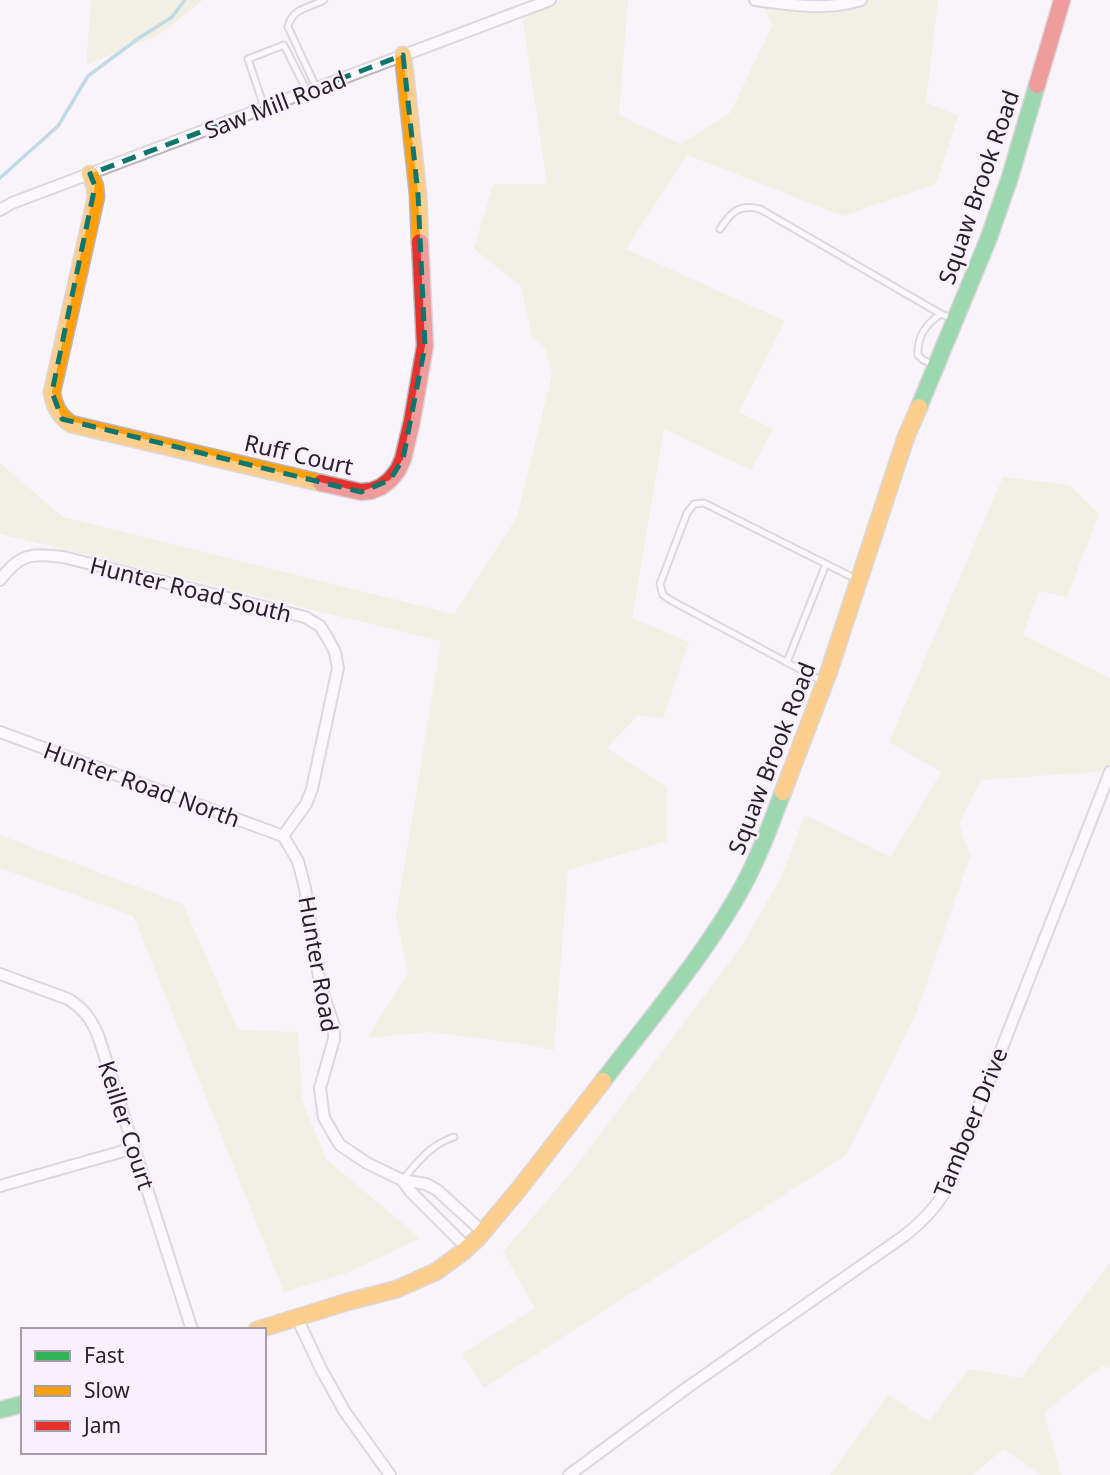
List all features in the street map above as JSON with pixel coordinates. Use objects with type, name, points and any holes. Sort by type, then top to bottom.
[{"type":"street","name":"Saw Mill Road","points":[[0,209],[550,0]]},
{"type":"street","points":[[755,0],[809,7],[861,0]]},
{"type":"street","name":"Squaw Brook Road","points":[[264,1328],[420,1280],[449,1263],[467,1248],[519,1189],[578,1114],[692,964],[740,892],[767,835],[825,682],[906,437],[935,365],[947,317],[988,240],[1010,177],[1062,0]]},
{"type":"street","name":"Ruff Court","points":[[90,174],[96,197],[52,392],[53,404],[62,419],[71,424],[361,492],[371,491],[390,480],[398,470],[412,421],[425,346],[418,194],[403,55]]},
{"type":"street","name":"Hunter Road South","points":[[0,580],[23,558],[38,554],[64,557],[305,617],[320,626],[335,652],[338,668],[312,789],[306,804],[283,836]]},
{"type":"street","name":"Hunter Road North","points":[[0,732],[283,836]]},
{"type":"street","name":"Tamboer Drive","points":[[569,1475],[688,1387],[904,1236],[940,1201],[1110,772]]},
{"type":"street","name":"Hunter Road","points":[[283,836],[298,861],[305,888],[320,984],[334,1026],[334,1039],[320,1088],[324,1118],[340,1145],[367,1163],[402,1180],[426,1184],[437,1190],[483,1232]]},
{"type":"street","name":"Keiller Court","points":[[0,974],[68,999],[86,1013],[99,1035],[191,1328]]},
{"type":"street","points":[[0,1186],[134,1148]]},
{"type":"street","name":"Hunter Road","points":[[402,1180],[467,1248]]},
{"type":"street","points":[[297,1318],[345,1412],[390,1475]]},
{"type":"street","points":[[0,1410],[21,1405]]},
{"type":"lane","points":[[312,89],[288,27],[296,12],[324,0]]},
{"type":"lane","points":[[264,107],[248,58],[284,45],[312,89]]},
{"type":"lane","points":[[720,229],[727,218],[739,208],[749,206],[761,209],[947,317]]},
{"type":"lane","points":[[935,365],[923,360],[918,355],[918,349],[923,331],[932,320],[947,317]]},
{"type":"lane","points":[[825,682],[672,601],[663,595],[660,584],[687,513],[694,504],[704,503],[860,581]]},
{"type":"lane","points":[[787,662],[826,564]]},
{"type":"lane","points":[[402,1180],[428,1150],[454,1137]]},
{"type":"highlighted area","points":[[403,55],[418,194],[425,346],[403,459],[390,480],[361,492],[62,419],[52,392],[95,186],[90,174]]},
{"type":"green space","points":[[91,0],[203,0],[159,35],[86,65]]},
{"type":"green space","points":[[561,0],[628,0],[619,115],[680,144],[730,113],[773,24],[759,0],[938,0],[926,102],[958,116],[936,184],[843,216],[687,155],[626,249],[785,321],[739,412],[773,429],[751,470],[664,429],[632,618],[689,642],[663,718],[638,715],[607,748],[667,787],[667,841],[568,870],[554,1050],[431,1032],[367,1038],[408,973],[396,916],[441,641],[0,534],[0,463],[63,517],[454,614],[517,517],[552,374],[545,348],[532,336],[521,286],[474,249],[493,184],[547,184],[521,9]]},
{"type":"green space","points":[[1003,477],[1070,485],[1099,514],[1067,597],[1039,591],[1023,635],[1110,678],[1110,771],[981,780],[959,824],[970,856],[917,1012],[846,1155],[484,1388],[462,1354],[535,1308],[503,1252],[572,1171],[743,944],[781,877],[805,815],[891,857],[941,772],[889,742]]},
{"type":"green space","points":[[0,835],[183,904],[238,1030],[298,1032],[302,1100],[326,1159],[420,1238],[347,1273],[284,1292],[133,916],[0,868]]},
{"type":"green space","points":[[1110,1263],[1110,1368],[1102,1366],[1044,1413],[1061,1475],[1041,1475],[1003,1449],[973,1475],[830,1475],[888,1395],[929,1421],[969,1369],[1021,1378]]},
{"type":"waterway","points":[[0,178],[58,126],[88,76],[172,17],[185,0]]},
{"type":"traffic: fast","points":[[919,407],[988,240],[1037,85]]},
{"type":"traffic: fast","points":[[603,1081],[691,967],[738,895],[763,844],[783,792]]},
{"type":"traffic: fast","points":[[0,1410],[21,1405]]},
{"type":"traffic: slow","points":[[403,55],[418,194],[420,242]]},
{"type":"traffic: slow","points":[[90,174],[96,197],[52,392],[60,414],[71,424],[321,483]]},
{"type":"traffic: slow","points":[[783,792],[829,671],[906,437],[919,407]]},
{"type":"traffic: slow","points":[[263,1328],[397,1289],[437,1271],[478,1238],[603,1081]]},
{"type":"traffic: jam","points":[[1037,85],[1062,0]]},
{"type":"traffic: jam","points":[[321,483],[361,492],[371,491],[390,480],[403,459],[425,346],[420,242]]}]
